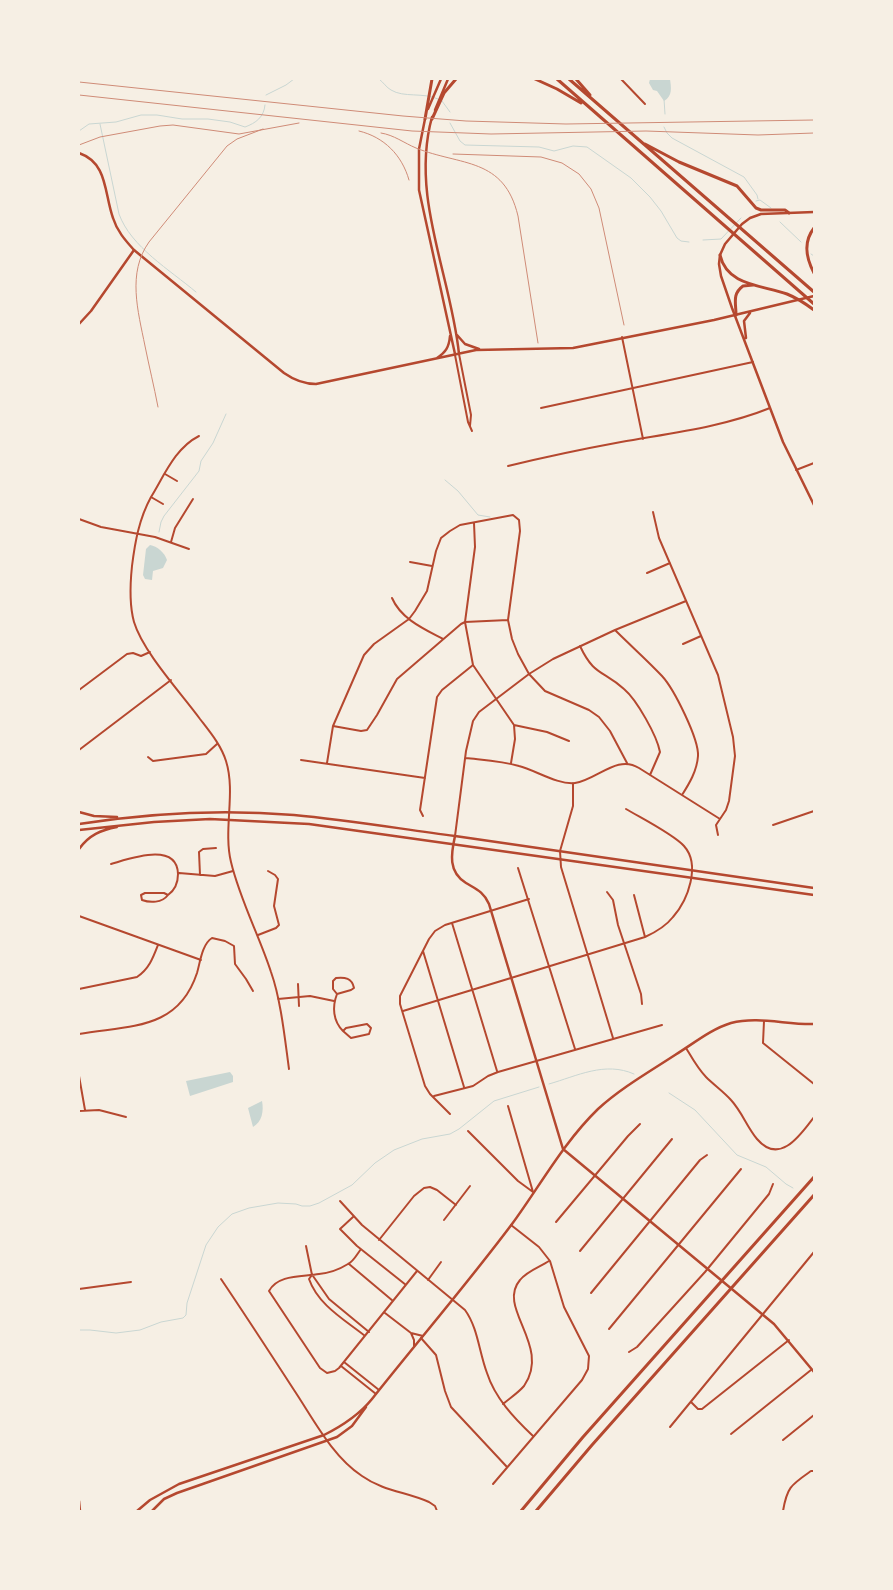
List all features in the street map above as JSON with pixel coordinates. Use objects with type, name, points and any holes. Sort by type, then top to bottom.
[{"type":"highway","points":[[425,119],[432,79]]},
{"type":"highway","points":[[432,119],[447,86],[456,79]]},
{"type":"highway","points":[[535,79],[557,89],[590,109]]},
{"type":"highway","points":[[556,79],[814,304]]},
{"type":"highway","points":[[569,79],[814,292]]},
{"type":"highway","points":[[576,79],[591,97]]},
{"type":"highway","points":[[643,143],[679,162],[738,187],[756,208],[761,210],[785,210],[790,213]]},
{"type":"highway","points":[[814,228],[808,239],[806,250],[808,261],[814,273]]},
{"type":"highway","points":[[720,254],[725,268],[732,276],[792,296],[814,310]]},
{"type":"highway","points":[[736,315],[736,292],[745,285],[756,285]]},
{"type":"highway","points":[[521,1511],[583,1437],[814,1177]]},
{"type":"highway","points":[[536,1511],[586,1451],[814,1194]]},
{"type":"main road","points":[[447,86],[448,79]]},
{"type":"main road","points":[[441,80],[425,119],[421,135],[418,165],[421,203],[455,355]]},
{"type":"main road","points":[[432,119],[428,135],[425,165],[427,199],[459,354]]},
{"type":"main road","points":[[79,153],[92,160],[101,171],[114,223],[123,238],[134,250],[284,373],[300,382],[316,384],[480,350],[566,349],[751,312],[814,296]]},
{"type":"main road","points":[[814,212],[761,214],[747,220],[725,244],[720,254],[719,264],[721,276],[789,457],[814,506]]},
{"type":"main road","points":[[79,324],[91,311],[134,250]]},
{"type":"main road","points":[[747,345],[744,321],[751,312]]},
{"type":"main road","points":[[436,359],[445,352],[448,346],[450,338],[448,322]]},
{"type":"main road","points":[[455,330],[462,341],[480,350]]},
{"type":"main road","points":[[79,812],[94,816],[126,818]]},
{"type":"main road","points":[[79,824],[178,814],[229,812],[293,815],[692,869],[814,888]]},
{"type":"main road","points":[[79,830],[171,821],[229,819],[285,822],[814,895]]},
{"type":"main road","points":[[338,821],[339,828]]},
{"type":"main road","points":[[79,849],[95,833],[128,824]]},
{"type":"main road","points":[[455,836],[451,859],[454,869],[463,880],[484,894],[491,910],[563,1149],[778,1327],[813,1371]]},
{"type":"main road","points":[[137,1511],[150,1500],[178,1484],[324,1435],[349,1421],[376,1394],[422,1337],[511,1225],[563,1149],[606,1102],[686,1048],[727,1024],[742,1021],[764,1021],[814,1024]]},
{"type":"main road","points":[[152,1511],[164,1499],[191,1487],[337,1437],[350,1429],[367,1404]]},
{"type":"main road","points":[[79,1501],[80,1511]]},
{"type":"main road","points":[[158,1505],[158,1511]]},
{"type":"street","points":[[621,79],[645,104]]},
{"type":"street","points":[[622,337],[643,439]]},
{"type":"street","points":[[459,354],[471,415],[470,426]]},
{"type":"street","points":[[455,355],[468,422],[472,431]]},
{"type":"street","points":[[541,408],[754,362]]},
{"type":"street","points":[[508,466],[730,421],[770,408]]},
{"type":"street","points":[[199,436],[184,446],[143,512],[137,532],[131,577],[131,606],[135,624],[150,652],[218,743],[224,755],[228,770],[230,852],[233,871],[272,973],[289,1069]]},
{"type":"street","points":[[796,470],[814,463]]},
{"type":"street","points":[[165,474],[177,481]]},
{"type":"street","points":[[151,497],[163,504]]},
{"type":"street","points":[[171,542],[175,528],[193,499]]},
{"type":"street","points":[[653,512],[657,532],[718,675],[735,746],[735,761],[728,805],[716,827],[718,835]]},
{"type":"street","points":[[327,764],[333,726],[366,652],[409,619],[426,591],[437,546],[444,536],[457,526],[513,515],[518,520],[520,531],[508,620],[514,644],[529,674],[548,692],[596,714],[610,731],[627,763]]},
{"type":"street","points":[[79,519],[101,527],[137,532],[189,549]]},
{"type":"street","points":[[474,524],[476,547],[465,622],[472,665],[514,725],[515,739],[511,764]]},
{"type":"street","points":[[410,562],[432,566]]},
{"type":"street","points":[[647,573],[670,563]]},
{"type":"street","points":[[392,598],[399,611],[443,639]]},
{"type":"street","points":[[455,836],[465,758],[474,718],[496,698],[553,659],[615,630],[686,601]]},
{"type":"street","points":[[333,726],[361,732],[367,730],[397,679],[443,639],[465,622],[508,620]]},
{"type":"street","points":[[615,630],[668,683],[693,734],[698,748],[697,763],[692,778],[682,795]]},
{"type":"street","points":[[683,644],[701,636]]},
{"type":"street","points":[[580,646],[592,666],[622,687],[631,696],[640,710],[660,750],[650,775]]},
{"type":"street","points":[[79,690],[127,654],[143,656],[150,652]]},
{"type":"street","points":[[423,816],[420,810],[437,697],[442,690],[472,665]]},
{"type":"street","points":[[79,750],[171,680]]},
{"type":"street","points":[[514,725],[547,732],[569,741]]},
{"type":"street","points":[[148,757],[153,761],[206,754],[218,743]]},
{"type":"street","points":[[465,758],[522,766],[559,780],[573,783],[627,763],[636,766],[720,819]]},
{"type":"street","points":[[301,760],[425,778]]},
{"type":"street","points":[[573,783],[572,806],[560,851],[562,871],[613,1038]]},
{"type":"street","points":[[403,1011],[624,944],[645,937],[661,928],[677,913],[685,900],[691,878],[691,857],[679,842],[626,809]]},
{"type":"street","points":[[773,825],[814,810]]},
{"type":"street","points":[[200,875],[199,852],[203,849],[216,848]]},
{"type":"street","points":[[110,864],[144,856],[161,855],[168,857],[173,860],[178,873],[175,888],[165,899],[155,902],[143,901],[141,898],[141,895],[145,893],[164,892],[168,895]]},
{"type":"street","points":[[518,868],[575,1049]]},
{"type":"street","points":[[178,873],[215,876],[233,871]]},
{"type":"street","points":[[258,935],[279,925],[274,909],[278,879],[268,871]]},
{"type":"street","points":[[608,892],[613,900],[624,944],[641,994],[642,1004]]},
{"type":"street","points":[[634,895],[645,937]]},
{"type":"street","points":[[450,1114],[428,1092],[399,1001],[400,996],[435,931],[442,926],[529,900]]},
{"type":"street","points":[[79,916],[201,960]]},
{"type":"street","points":[[452,923],[498,1072]]},
{"type":"street","points":[[79,1034],[145,1022],[162,1018],[170,1013],[188,995],[210,939],[216,938],[230,943],[235,948],[235,964],[253,991]]},
{"type":"street","points":[[79,989],[137,977],[151,964],[158,945]]},
{"type":"street","points":[[423,951],[464,1088]]},
{"type":"street","points":[[348,978],[351,980],[354,988],[352,990],[337,994],[333,988],[334,979],[348,978]]},
{"type":"street","points":[[298,984],[299,1006]]},
{"type":"street","points":[[337,994],[334,1001],[334,1013],[336,1022],[343,1031],[352,1038],[369,1034],[372,1030],[367,1024],[346,1028],[343,1031]]},
{"type":"street","points":[[278,999],[299,996],[319,997],[334,1001]]},
{"type":"street","points":[[764,1021],[762,1040],[764,1045],[814,1084]]},
{"type":"street","points":[[434,1096],[476,1085],[488,1076],[498,1072],[662,1024]]},
{"type":"street","points":[[686,1048],[702,1073],[731,1100],[757,1140],[764,1145],[776,1149],[789,1146],[814,1117]]},
{"type":"street","points":[[79,1076],[85,1110]]},
{"type":"street","points":[[508,1106],[532,1192]]},
{"type":"street","points":[[79,1111],[99,1110],[126,1117]]},
{"type":"street","points":[[556,1222],[631,1132],[640,1124]]},
{"type":"street","points":[[468,1131],[518,1181],[532,1192]]},
{"type":"street","points":[[580,1251],[672,1139]]},
{"type":"street","points":[[591,1293],[700,1160],[707,1155]]},
{"type":"street","points":[[609,1329],[741,1169]]},
{"type":"street","points":[[629,1352],[635,1349],[708,1268],[769,1194],[773,1184]]},
{"type":"street","points":[[444,1220],[470,1186]]},
{"type":"street","points":[[380,1240],[414,1196],[424,1188],[430,1187],[437,1190],[456,1204]]},
{"type":"street","points":[[340,1201],[353,1217],[463,1307],[471,1319],[487,1375],[503,1404],[533,1436]]},
{"type":"street","points":[[353,1217],[340,1229],[361,1249],[406,1285]]},
{"type":"street","points":[[493,1484],[582,1380],[590,1363],[587,1349],[564,1307],[550,1261],[540,1247],[511,1225]]},
{"type":"street","points":[[306,1246],[312,1275],[321,1289],[329,1299],[369,1332]]},
{"type":"street","points":[[361,1249],[349,1264],[334,1270],[283,1280],[269,1291],[320,1368],[327,1372],[331,1372],[341,1366],[417,1271]]},
{"type":"street","points":[[670,1427],[814,1252]]},
{"type":"street","points":[[503,1404],[524,1386],[532,1363],[530,1345],[514,1301],[515,1289],[524,1276],[550,1261]]},
{"type":"street","points":[[428,1280],[441,1262]]},
{"type":"street","points":[[349,1264],[393,1301]]},
{"type":"street","points":[[312,1275],[309,1279],[310,1283],[320,1298],[365,1336]]},
{"type":"street","points":[[221,1279],[328,1441],[345,1462],[361,1476],[386,1489],[429,1502],[435,1506],[437,1511]]},
{"type":"street","points":[[79,1290],[131,1282]]},
{"type":"street","points":[[384,1312],[411,1333],[422,1337],[436,1355],[445,1391],[452,1407],[506,1467]]},
{"type":"street","points":[[411,1333],[414,1346]]},
{"type":"street","points":[[691,1402],[698,1409],[702,1409],[789,1340]]},
{"type":"street","points":[[344,1362],[379,1390]]},
{"type":"street","points":[[341,1366],[376,1394]]},
{"type":"street","points":[[731,1434],[813,1371]]},
{"type":"street","points":[[783,1440],[814,1415]]},
{"type":"street","points":[[782,1511],[790,1486],[810,1471],[814,1471]]},
{"type":"shaded area","points":[[650,79],[670,79],[671,91],[667,99],[664,101],[657,91],[653,90],[649,83]]},
{"type":"shaded area","points":[[150,545],[160,550],[167,560],[163,568],[153,571],[152,580],[145,579],[143,575],[146,549]]},
{"type":"shaded area","points":[[230,1072],[233,1076],[233,1082],[190,1096],[186,1081]]},
{"type":"shaded area","points":[[262,1101],[262,1116],[253,1127],[248,1108]]},
{"type":"waterway","points":[[266,95],[294,79]]},
{"type":"waterway","points":[[379,79],[396,92],[438,99]]},
{"type":"waterway","points":[[664,99],[665,114]]},
{"type":"waterway","points":[[442,101],[450,112]]},
{"type":"waterway","points":[[79,131],[89,124],[116,122],[141,115],[157,115],[182,119],[208,119],[230,122],[245,127],[259,119],[265,105]]},
{"type":"waterway","points":[[450,123],[460,141],[465,145],[539,147],[554,151],[573,146],[587,147],[631,178],[661,211],[677,238],[681,241],[689,242]]},
{"type":"waterway","points":[[100,124],[119,214],[125,226],[132,237],[152,257],[196,292]]},
{"type":"waterway","points":[[664,127],[672,138],[744,177],[758,199]]},
{"type":"waterway","points":[[756,201],[760,200],[771,208]]},
{"type":"waterway","points":[[703,240],[721,239],[741,218]]},
{"type":"waterway","points":[[780,222],[801,242]]},
{"type":"waterway","points":[[159,532],[164,516],[199,471],[201,461],[213,443],[226,414]]},
{"type":"waterway","points":[[445,480],[458,491],[478,515],[490,517]]},
{"type":"waterway","points":[[549,1084],[602,1069],[623,1070],[634,1074]]},
{"type":"waterway","points":[[79,1330],[116,1333],[140,1330],[161,1322],[183,1318],[186,1315],[187,1303],[206,1245],[218,1227],[232,1214],[249,1208],[278,1203],[302,1206],[319,1203],[352,1185],[375,1163],[394,1150],[422,1139],[450,1134],[494,1101],[539,1087]]},
{"type":"waterway","points":[[669,1093],[695,1110],[737,1155],[766,1167],[793,1188]]},
{"type":"railway","points":[[79,82],[466,121],[566,124],[814,120]]},
{"type":"railway","points":[[79,95],[412,131],[491,134],[646,131],[758,135],[814,133]]},
{"type":"railway","points":[[79,145],[100,137],[160,126],[173,125],[239,134],[299,123]]},
{"type":"railway","points":[[158,407],[137,306],[136,279],[142,254],[149,242],[227,146],[237,139],[263,129]]},
{"type":"railway","points":[[359,131],[376,138],[391,148],[402,163],[409,180]]},
{"type":"railway","points":[[381,133],[395,137],[433,154],[479,167],[491,173],[502,183],[511,197],[518,216],[538,343]]},
{"type":"railway","points":[[453,154],[541,157],[562,163],[579,174],[591,189],[599,208],[624,325]]}]
